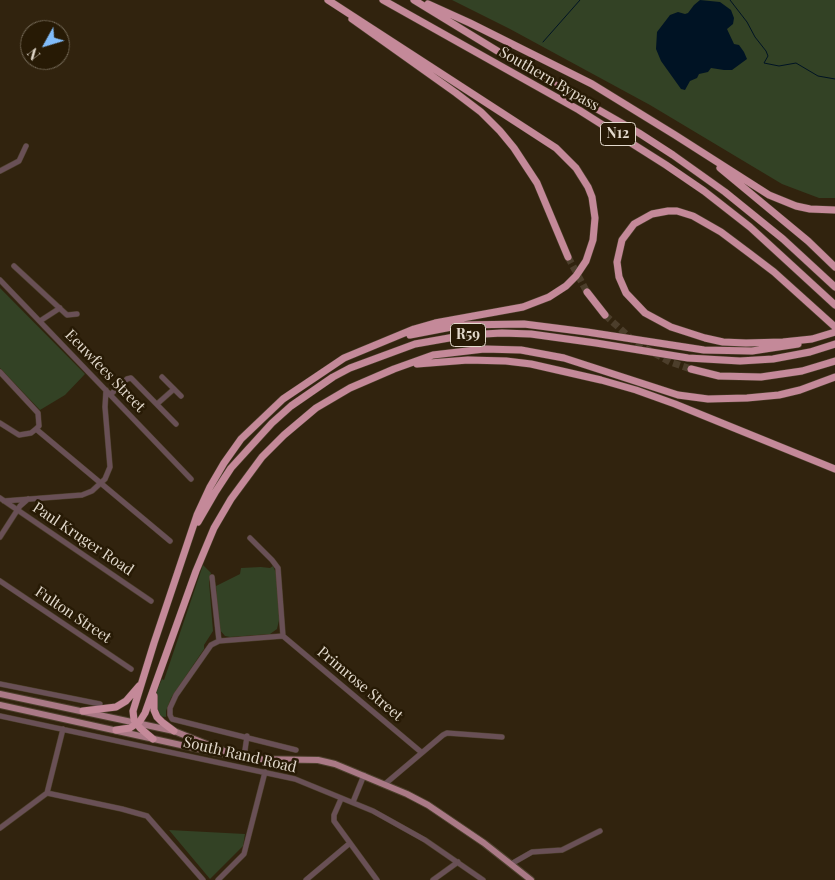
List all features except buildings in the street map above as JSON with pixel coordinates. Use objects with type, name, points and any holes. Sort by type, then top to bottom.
[{"type":"highway","points":[[193,531],[197,515],[224,463],[242,439],[283,399],[344,358],[414,330],[435,323],[522,307],[541,301],[558,292],[576,276],[586,261],[593,240],[595,230],[592,197],[582,177],[570,161],[556,148],[328,0]]},
{"type":"highway","name":"Southern Bypass","points":[[383,0],[579,110],[666,165],[704,191],[750,227],[835,305]]},
{"type":"highway","name":"Southern Bypass","points":[[414,0],[522,66],[631,128],[672,155],[725,192],[777,234],[835,287]]},
{"type":"highway","points":[[419,0],[470,23],[592,84],[646,116],[769,195],[796,206],[810,209],[835,210]]},
{"type":"highway","points":[[342,9],[358,24],[481,112],[500,131],[514,148],[537,184],[568,257]]},
{"type":"highway","points":[[646,116],[723,170],[808,241],[835,267]]},
{"type":"highway","points":[[813,339],[766,343],[723,342],[687,333],[658,320],[637,306],[622,285],[618,262],[622,240],[634,224],[652,214],[677,211],[693,216],[721,232],[750,253],[835,327]]},
{"type":"highway","points":[[587,292],[605,315]]},
{"type":"highway","points":[[400,337],[462,325],[524,324],[704,350],[731,352],[779,348],[800,344],[835,332]]},
{"type":"highway","name":"R59","points":[[142,682],[169,596],[193,531],[216,490],[231,468],[272,423],[312,391],[350,368],[416,344],[466,335],[511,333],[551,336],[688,358],[723,361],[766,360],[819,350],[835,344]]},
{"type":"highway","name":"R59","points":[[155,686],[196,571],[214,528],[231,499],[262,456],[297,422],[350,388],[433,356],[464,351],[500,349],[521,350],[564,358],[678,394],[715,399],[779,395],[800,390],[835,377]]},
{"type":"highway","points":[[414,364],[468,360],[506,361],[531,364],[601,380],[675,404],[835,469]]},
{"type":"highway","points":[[691,369],[719,376],[761,377],[802,371],[835,361]]},
{"type":"highway","points":[[83,711],[116,707],[126,701],[142,682]]},
{"type":"highway","points":[[142,682],[133,712],[136,723],[141,730],[153,739]]},
{"type":"highway","points":[[116,730],[128,729],[145,713],[155,686]]},
{"type":"highway","points":[[155,686],[153,702],[155,713],[162,722],[174,731]]},
{"type":"main road","name":"South Rand Road","points":[[0,694],[174,731],[237,756]]},
{"type":"main road","name":"South Rand Road","points":[[0,705],[217,753],[269,760],[318,760],[335,764],[407,794],[439,812],[530,880]]},
{"type":"street","points":[[0,171],[19,161],[26,146]]},
{"type":"street","points":[[14,266],[69,316],[77,314]]},
{"type":"street","name":"Eeuwfees Street","points":[[0,280],[191,479]]},
{"type":"street","points":[[40,321],[60,308]]},
{"type":"street","points":[[0,372],[38,414],[39,426],[31,433],[19,435],[0,423]]},
{"type":"street","points":[[162,377],[181,396]]},
{"type":"street","points":[[110,395],[131,378],[176,424]]},
{"type":"street","points":[[157,404],[174,389]]},
{"type":"street","points":[[2,500],[82,495],[92,492],[101,483],[108,475],[110,467],[105,407],[106,390]]},
{"type":"street","points":[[105,407],[116,401]]},
{"type":"street","points":[[36,429],[170,541]]},
{"type":"street","points":[[0,537],[28,498]]},
{"type":"street","name":"Paul Kruger Road","points":[[2,500],[151,601]]},
{"type":"street","points":[[212,577],[219,641],[283,636],[278,568],[250,538]]},
{"type":"street","name":"Fulton Street","points":[[0,581],[132,669]]},
{"type":"street","name":"Primrose Street","points":[[283,636],[421,752]]},
{"type":"street","name":"South Rand Road","points":[[219,641],[208,647],[176,695],[170,713],[173,720],[247,736],[296,750]]},
{"type":"street","points":[[0,684],[100,704]]},
{"type":"street","name":"South Rand Road","points":[[0,716],[295,778],[341,799],[353,802],[390,820],[458,862],[483,880]]},
{"type":"street","points":[[0,828],[47,793],[63,729]]},
{"type":"street","points":[[385,784],[437,738],[445,734],[502,737]]},
{"type":"street","name":"South Rand Road","points":[[244,757],[247,736]]},
{"type":"street","points":[[218,880],[245,853],[265,772]]},
{"type":"street","points":[[353,802],[364,775]]},
{"type":"street","points":[[47,793],[147,816],[203,880]]},
{"type":"street","points":[[341,799],[333,818],[377,880]]},
{"type":"street","points":[[511,864],[532,852],[562,850],[600,831]]},
{"type":"street","points":[[306,880],[350,843]]},
{"type":"street","points":[[433,880],[458,862]]},
{"type":"street","points":[[314,873],[319,880]]},
{"type":"green space","points":[[452,0],[835,0],[835,198],[819,198],[782,184],[650,105],[510,29]]},
{"type":"green space","points":[[0,288],[85,374],[65,395],[40,410],[0,368]]},
{"type":"green space","points":[[203,565],[211,573],[209,582],[213,631],[204,645],[204,649],[171,698],[166,711],[166,717],[158,716],[155,696],[162,679],[164,680]]},
{"type":"green space","points":[[273,566],[276,573],[280,616],[277,629],[270,634],[225,636],[219,629],[216,586],[240,574],[241,568],[270,568]]},
{"type":"green space","points":[[169,830],[245,834],[243,846],[210,879]]},
{"type":"water","points":[[700,0],[720,2],[731,10],[734,18],[733,24],[727,29],[734,44],[739,45],[747,59],[732,70],[711,68],[708,72],[699,74],[697,78],[690,81],[685,90],[681,89],[661,61],[656,49],[657,32],[670,15],[678,12],[688,13]]},
{"type":"waterway","points":[[543,42],[580,0]]},
{"type":"waterway","points":[[730,0],[766,51],[768,56],[764,63],[779,66],[796,63],[818,76],[835,79]]},
{"type":"tunnel","points":[[568,257],[587,292]]},
{"type":"tunnel","points":[[605,315],[636,343],[670,362],[691,369]]}]
